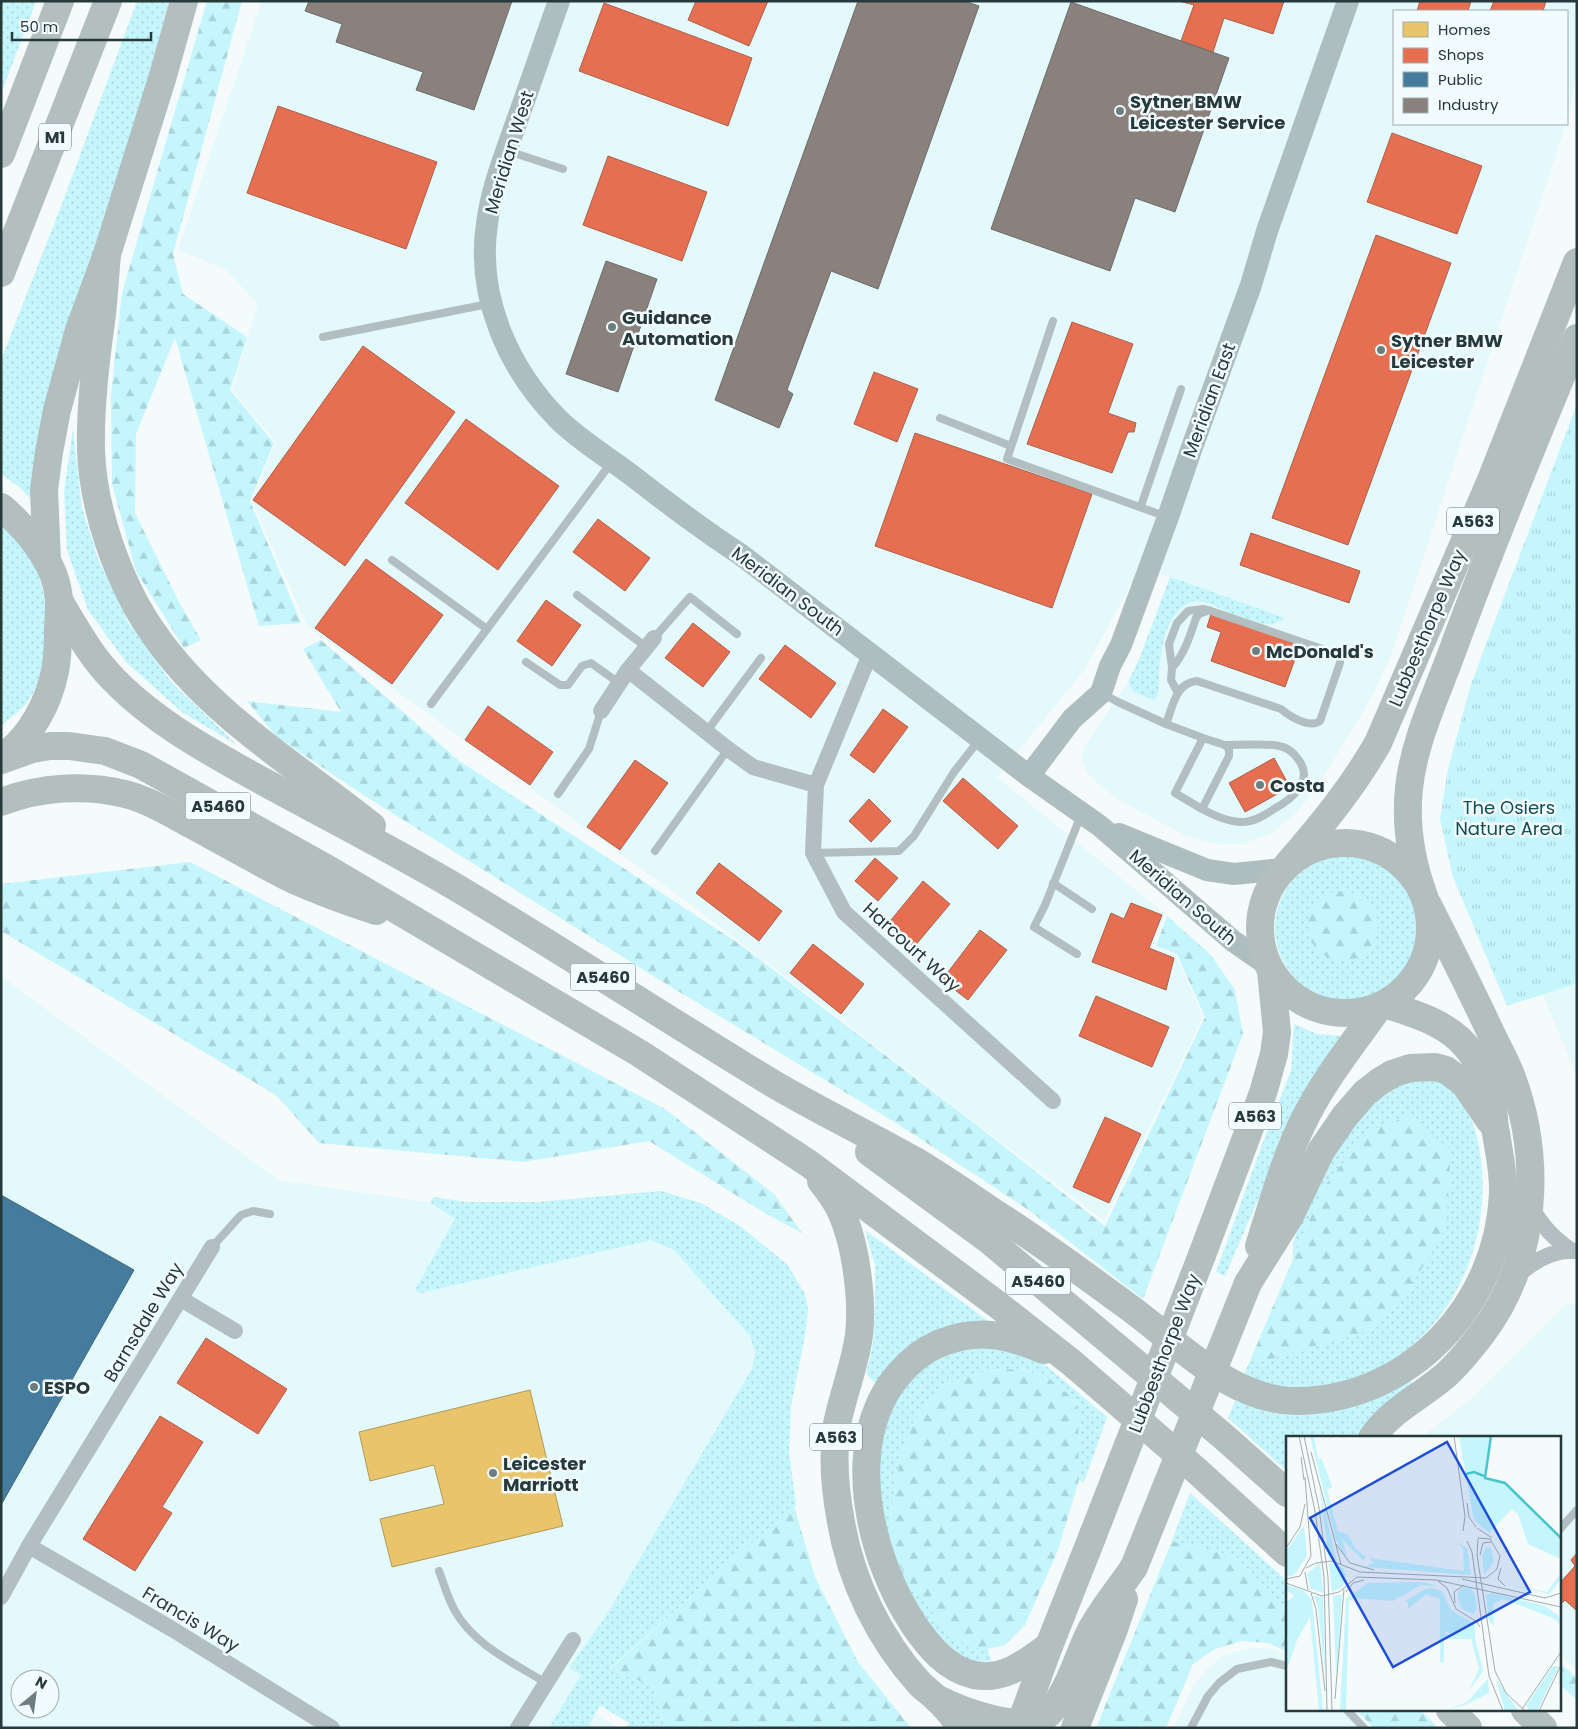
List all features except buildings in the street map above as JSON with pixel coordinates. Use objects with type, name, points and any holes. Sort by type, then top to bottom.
[{"type":"highway","name":"M1","points":[[1,154],[60,1]]},
{"type":"highway","name":"M1","points":[[1,273],[108,1]]},
{"type":"highway","points":[[47,561],[44,490],[57,410],[79,330],[107,254],[184,1]]},
{"type":"highway","points":[[107,254],[102,320],[95,363],[91,424],[92,474],[104,528],[115,561],[138,608],[170,656],[216,704],[258,739],[350,808],[428,871]]},
{"type":"highway","name":"Lubbesthorpe Way","points":[[1286,867],[1344,796],[1378,743],[1491,480],[1577,262]]},
{"type":"highway","name":"Lubbesthorpe Way","points":[[1426,901],[1414,869],[1408,832],[1408,790],[1414,760],[1472,596],[1577,338]]},
{"type":"highway","points":[[1,507],[21,527],[47,561],[54,576],[60,602],[56,671],[50,691],[28,731],[18,744],[1,758]]},
{"type":"highway","name":"A5460","points":[[60,602],[99,664],[116,682],[155,715],[212,753],[428,871],[501,914],[777,1086],[990,1241],[1224,1437],[1286,1492]]},
{"type":"highway","name":"A5460","points":[[1,758],[32,749],[68,746],[105,751],[141,764],[326,868],[639,1053],[808,1163],[998,1305],[1072,1363],[1197,1471],[1286,1552]]},
{"type":"highway","points":[[1,802],[39,791],[63,789],[92,788],[126,794],[163,809],[294,880],[337,898],[418,924]]},
{"type":"highway","points":[[1374,1436],[1390,1417],[1447,1374],[1466,1353],[1488,1324],[1510,1282],[1519,1263],[1524,1245],[1530,1204],[1531,1187],[1524,1120],[1511,1075],[1471,990],[1426,901],[1413,876],[1400,863],[1386,853],[1353,843],[1330,844],[1308,851],[1286,867],[1268,891],[1260,916],[1262,946],[1270,969],[1278,982],[1296,998],[1318,1010],[1349,1014],[1382,1006],[1404,991],[1412,982],[1424,962],[1430,940],[1431,928],[1426,901]]},
{"type":"highway","name":"Lubbesthorpe Way","points":[[1019,1726],[1263,1093],[1274,1054],[1276,1032],[1270,969]]},
{"type":"highway","points":[[777,1086],[920,1164],[994,1212],[1130,1308],[1222,1378],[1242,1389],[1276,1400],[1300,1401],[1320,1399],[1361,1390],[1382,1381],[1431,1350],[1446,1335],[1481,1284],[1497,1235],[1503,1195],[1501,1160],[1491,1094],[1482,1070],[1462,1041],[1440,1025],[1382,1006]]},
{"type":"highway","name":"A563","points":[[1075,1728],[1114,1629],[1134,1567],[1248,1283],[1291,1150],[1306,1115],[1336,1068],[1382,1006]]},
{"type":"highway","points":[[1248,1283],[1290,1216],[1321,1151],[1345,1116],[1365,1093],[1392,1074],[1410,1068],[1435,1066],[1446,1070],[1464,1083],[1495,1129]]},
{"type":"highway","name":"A563","points":[[808,1163],[843,1215],[852,1243],[860,1294],[859,1336],[838,1423],[835,1450],[835,1473],[841,1523],[853,1571],[874,1618],[890,1644],[915,1678],[936,1698],[961,1728]]},
{"type":"highway","points":[[1049,1646],[1020,1667],[997,1674],[975,1675],[960,1670],[945,1662],[939,1656],[904,1610],[880,1555],[872,1522],[866,1461],[874,1420],[890,1384],[909,1362],[936,1345],[968,1335],[1003,1335],[1028,1343],[1072,1363]]},
{"type":"highway","name":"A563","points":[[936,1698],[957,1709],[1000,1722],[1019,1726],[1037,1721],[1050,1712],[1062,1695],[1092,1630],[1134,1567]]},
{"type":"highway","points":[[1452,1712],[1468,1728]]},
{"type":"highway","points":[[1527,1712],[1543,1728]]},
{"type":"street","name":"Meridian West","points":[[501,334],[490,303],[486,271],[486,225],[495,184],[559,1]]},
{"type":"street","name":"Meridian East","points":[[1102,693],[1110,666],[1134,614],[1348,1]]},
{"type":"street","name":"Meridian South","points":[[501,334],[527,382],[559,420],[703,530],[740,554],[1029,776],[1100,826],[1232,941],[1270,969]]},
{"type":"street","points":[[601,711],[624,676],[650,643]]},
{"type":"street","points":[[813,854],[816,785],[870,654]]},
{"type":"street","points":[[624,676],[707,731],[753,767],[816,785]]},
{"type":"street","points":[[1029,776],[1072,719],[1102,693]]},
{"type":"street","name":"Meridian South","points":[[1100,826],[1207,870],[1234,874],[1286,867]]},
{"type":"street","name":"Harcourt Way","points":[[813,854],[844,912],[1053,1101]]},
{"type":"street","points":[[1530,1204],[1541,1224],[1556,1240],[1574,1251]]},
{"type":"street","name":"Barnsdale Way","points":[[1,1597],[29,1546],[212,1247]]},
{"type":"street","points":[[1510,1282],[1530,1264],[1547,1255],[1574,1251]]},
{"type":"street","points":[[181,1299],[235,1331]]},
{"type":"street","name":"Francis Way","points":[[29,1546],[172,1629],[332,1728]]},
{"type":"street","points":[[518,1728],[573,1640]]},
{"type":"lane","points":[[507,151],[563,170]]},
{"type":"lane","points":[[323,337],[490,303]]},
{"type":"lane","points":[[1053,321],[1007,459],[1168,517]]},
{"type":"lane","points":[[1141,506],[1181,389]]},
{"type":"lane","points":[[940,418],[1011,446]]},
{"type":"lane","points":[[431,704],[612,461]]},
{"type":"lane","points":[[392,560],[487,628]]},
{"type":"lane","points":[[577,595],[650,643],[690,597],[737,634]]},
{"type":"lane","points":[[1166,724],[1182,687],[1189,682],[1197,681],[1281,709],[1289,716],[1313,724],[1320,721],[1340,663],[1340,658],[1337,654],[1211,611],[1203,609],[1188,611],[1176,623],[1169,644],[1172,668],[1171,680],[1178,693]]},
{"type":"lane","points":[[1172,668],[1185,650],[1199,614],[1211,611]]},
{"type":"lane","points":[[707,731],[761,658]]},
{"type":"lane","points":[[526,662],[560,686],[568,685],[582,666],[591,663],[624,676]]},
{"type":"lane","points":[[1102,693],[1166,724],[1225,745],[1279,745],[1291,751],[1300,761],[1304,771],[1303,782],[1299,791],[1289,801],[1260,817],[1244,822],[1227,820],[1202,809],[1175,793],[1203,738]]},
{"type":"lane","points":[[558,794],[589,749],[601,711]]},
{"type":"lane","points":[[813,854],[899,851],[914,836],[954,772],[980,739]]},
{"type":"lane","points":[[1202,809],[1228,756],[1229,750],[1225,745]]},
{"type":"lane","points":[[655,851],[728,749]]},
{"type":"lane","points":[[1077,954],[1034,927],[1045,905],[1081,813]]},
{"type":"lane","points":[[1053,883],[1092,909]]},
{"type":"lane","points":[[212,1247],[241,1216],[253,1211],[270,1214]]},
{"type":"lane","points":[[1560,1529],[1577,1510]]},
{"type":"lane","points":[[439,1571],[455,1611],[468,1628],[482,1642],[546,1683]]},
{"type":"lane","points":[[1191,1728],[1208,1696],[1219,1683],[1237,1669],[1271,1662],[1286,1666]]},
{"type":"lane","points":[[1349,1712],[1364,1728]]},
{"type":"shaded area","points":[[262,1],[1577,1],[1577,71],[1568,117],[1568,10],[1393,10],[1393,125],[1566,125],[1391,655],[1373,695],[1316,789],[1295,814],[1270,834],[1242,844],[1212,843],[1186,836],[1119,800],[1099,785],[1087,772],[1081,759],[1085,745],[1129,680],[1140,657],[1170,578],[1140,567],[1085,669],[997,777],[1165,914],[1153,947],[1176,956],[1203,1017],[1104,1221],[690,904],[307,626],[252,501],[276,442],[232,390],[258,304],[225,269],[178,250]]},
{"type":"shaded area","points":[[1,976],[278,1180],[452,1206],[656,1220],[768,1346],[579,1704],[618,1728],[1,1728]]},
{"type":"shaded area","points":[[1577,983],[1577,1076],[1542,993]]},
{"type":"shaded area","points":[[1566,1304],[1577,1304],[1577,1670],[1560,1655],[1560,1436],[1423,1436],[1475,1396]]},
{"type":"shaded area","points":[[1252,1648],[1274,1649],[1286,1655],[1286,1712],[1355,1712],[1371,1728],[1174,1728],[1193,1686],[1209,1667],[1225,1655]]},
{"type":"green space","points":[[1,1],[36,1],[1,94]]},
{"type":"green space","points":[[137,1],[169,1],[34,502],[19,487],[1,474],[1,360],[63,201]]},
{"type":"green space","points":[[207,1],[242,1],[173,254],[183,294],[247,337],[230,390],[274,443],[250,501],[301,623],[259,626],[175,338],[136,434],[135,513],[179,602],[201,640],[184,648],[136,571],[112,484],[111,395],[122,293]]},
{"type":"green space","name":"The Osiers Nature Area","points":[[1577,404],[1577,983],[1507,1006],[1453,877],[1440,819],[1448,769],[1471,684]]},
{"type":"green space","points":[[73,429],[82,508],[98,559],[128,622],[171,682],[237,745],[182,712],[126,662],[88,610],[67,550],[64,491]]},
{"type":"green space","points":[[1,520],[24,548],[35,566],[44,597],[46,634],[45,652],[36,686],[27,703],[1,726]]},
{"type":"green space","points":[[1170,577],[1285,618],[1272,624],[1267,624],[1243,618],[1200,601],[1185,605],[1175,615],[1167,630],[1160,662],[1158,690],[1154,700],[1134,692],[1129,680],[1140,657]]},
{"type":"green space","points":[[321,640],[458,760],[738,943],[974,1123],[1105,1226],[1205,1017],[1177,954],[1156,946],[1167,916],[1211,955],[1235,990],[1243,1034],[1143,1299],[1030,1211],[901,1126],[663,982],[365,796],[276,736],[247,701],[341,712],[303,649]]},
{"type":"green space","points":[[1347,856],[1361,857],[1375,862],[1387,868],[1398,877],[1407,888],[1413,900],[1418,914],[1418,942],[1413,956],[1407,968],[1398,979],[1387,988],[1375,994],[1361,999],[1347,1000],[1333,999],[1319,994],[1307,988],[1296,979],[1287,968],[1281,956],[1276,942],[1275,928],[1276,914],[1281,900],[1287,888],[1296,877],[1307,868],[1319,862],[1333,857]]},
{"type":"green space","points":[[190,862],[665,1109],[774,1194],[802,1233],[768,1215],[649,1141],[523,1162],[319,1143],[276,1095],[1,931],[1,884]]},
{"type":"green space","points":[[1343,891],[1356,894],[1368,901],[1375,913],[1378,926],[1375,939],[1368,951],[1356,958],[1343,961],[1330,958],[1318,951],[1311,939],[1308,926],[1311,913],[1318,901],[1330,894]]},
{"type":"green space","points":[[1294,1024],[1317,1034],[1343,1036],[1301,1100],[1225,1276],[1216,1272],[1291,1071]]},
{"type":"green space","points":[[1426,1077],[1448,1084],[1471,1120],[1479,1147],[1483,1186],[1479,1225],[1469,1262],[1453,1297],[1431,1327],[1403,1353],[1369,1372],[1331,1384],[1302,1390],[1285,1389],[1242,1379],[1252,1356],[1264,1361],[1323,1188],[1293,1258],[1293,1244],[1303,1211],[1354,1117],[1407,1080]]},
{"type":"green space","points":[[1409,1116],[1451,1150],[1446,1228],[1406,1294],[1375,1329],[1264,1361],[1252,1356],[1323,1188],[1368,1131]]},
{"type":"green space","points":[[661,1191],[701,1203],[740,1226],[787,1264],[805,1294],[808,1310],[805,1336],[791,1406],[789,1452],[796,1505],[609,1669],[654,1686],[665,1728],[626,1728],[629,1723],[600,1705],[589,1728],[549,1728],[581,1675],[569,1668],[606,1616],[752,1369],[755,1352],[750,1336],[674,1250],[651,1240],[420,1293],[415,1290],[455,1219],[430,1202],[434,1197],[466,1202],[538,1202]]},
{"type":"green space","points":[[865,1230],[988,1321],[956,1326],[878,1386],[866,1374],[873,1343],[875,1265]]},
{"type":"green space","points":[[979,1345],[1037,1358],[1107,1417],[1084,1482],[1079,1480],[1078,1408],[1068,1394],[1047,1377],[1020,1369],[987,1371],[944,1385],[913,1423],[901,1454],[890,1517],[968,1647],[988,1649],[991,1661],[983,1662],[969,1660],[939,1641],[889,1561],[875,1459],[897,1388],[945,1352]]},
{"type":"green space","points":[[1020,1369],[1047,1377],[1068,1394],[1078,1408],[1079,1480],[1058,1550],[1025,1625],[1005,1645],[988,1649],[968,1647],[949,1633],[910,1584],[890,1548],[890,1517],[901,1454],[913,1423],[944,1385],[987,1371]]},
{"type":"green space","points":[[1410,1381],[1414,1386],[1372,1415],[1358,1436],[1286,1436],[1286,1470],[1228,1418],[1235,1401],[1276,1414],[1350,1404]]},
{"type":"green space","points":[[1190,1493],[1286,1580],[1286,1608],[1235,1556],[1172,1541]]},
{"type":"green space","points":[[794,1506],[815,1577],[858,1662],[911,1728],[665,1728],[654,1686],[609,1670]]},
{"type":"green space","points":[[1172,1541],[1235,1556],[1286,1608],[1286,1652],[1269,1643],[1242,1641],[1215,1649],[1193,1664],[1166,1728],[1096,1728]]},
{"type":"green space","points":[[1560,1663],[1577,1678],[1577,1700],[1560,1685]]},
{"type":"green space","points":[[1358,1712],[1423,1712],[1438,1728],[1374,1728]]},
{"type":"place","name":"Sytner BMW Leicester Service","points":[[1120,111]]},
{"type":"place","name":"Guidance Automation","points":[[612,327]]},
{"type":"place","name":"Sytner BMW Leicester","points":[[1381,350]]},
{"type":"place","name":"McDonald's","points":[[1256,651]]},
{"type":"place","name":"Costa","points":[[1260,785]]},
{"type":"place","name":"ESPO","points":[[34,1387]]},
{"type":"place","name":"Leicester Marriott","points":[[493,1473]]}]
